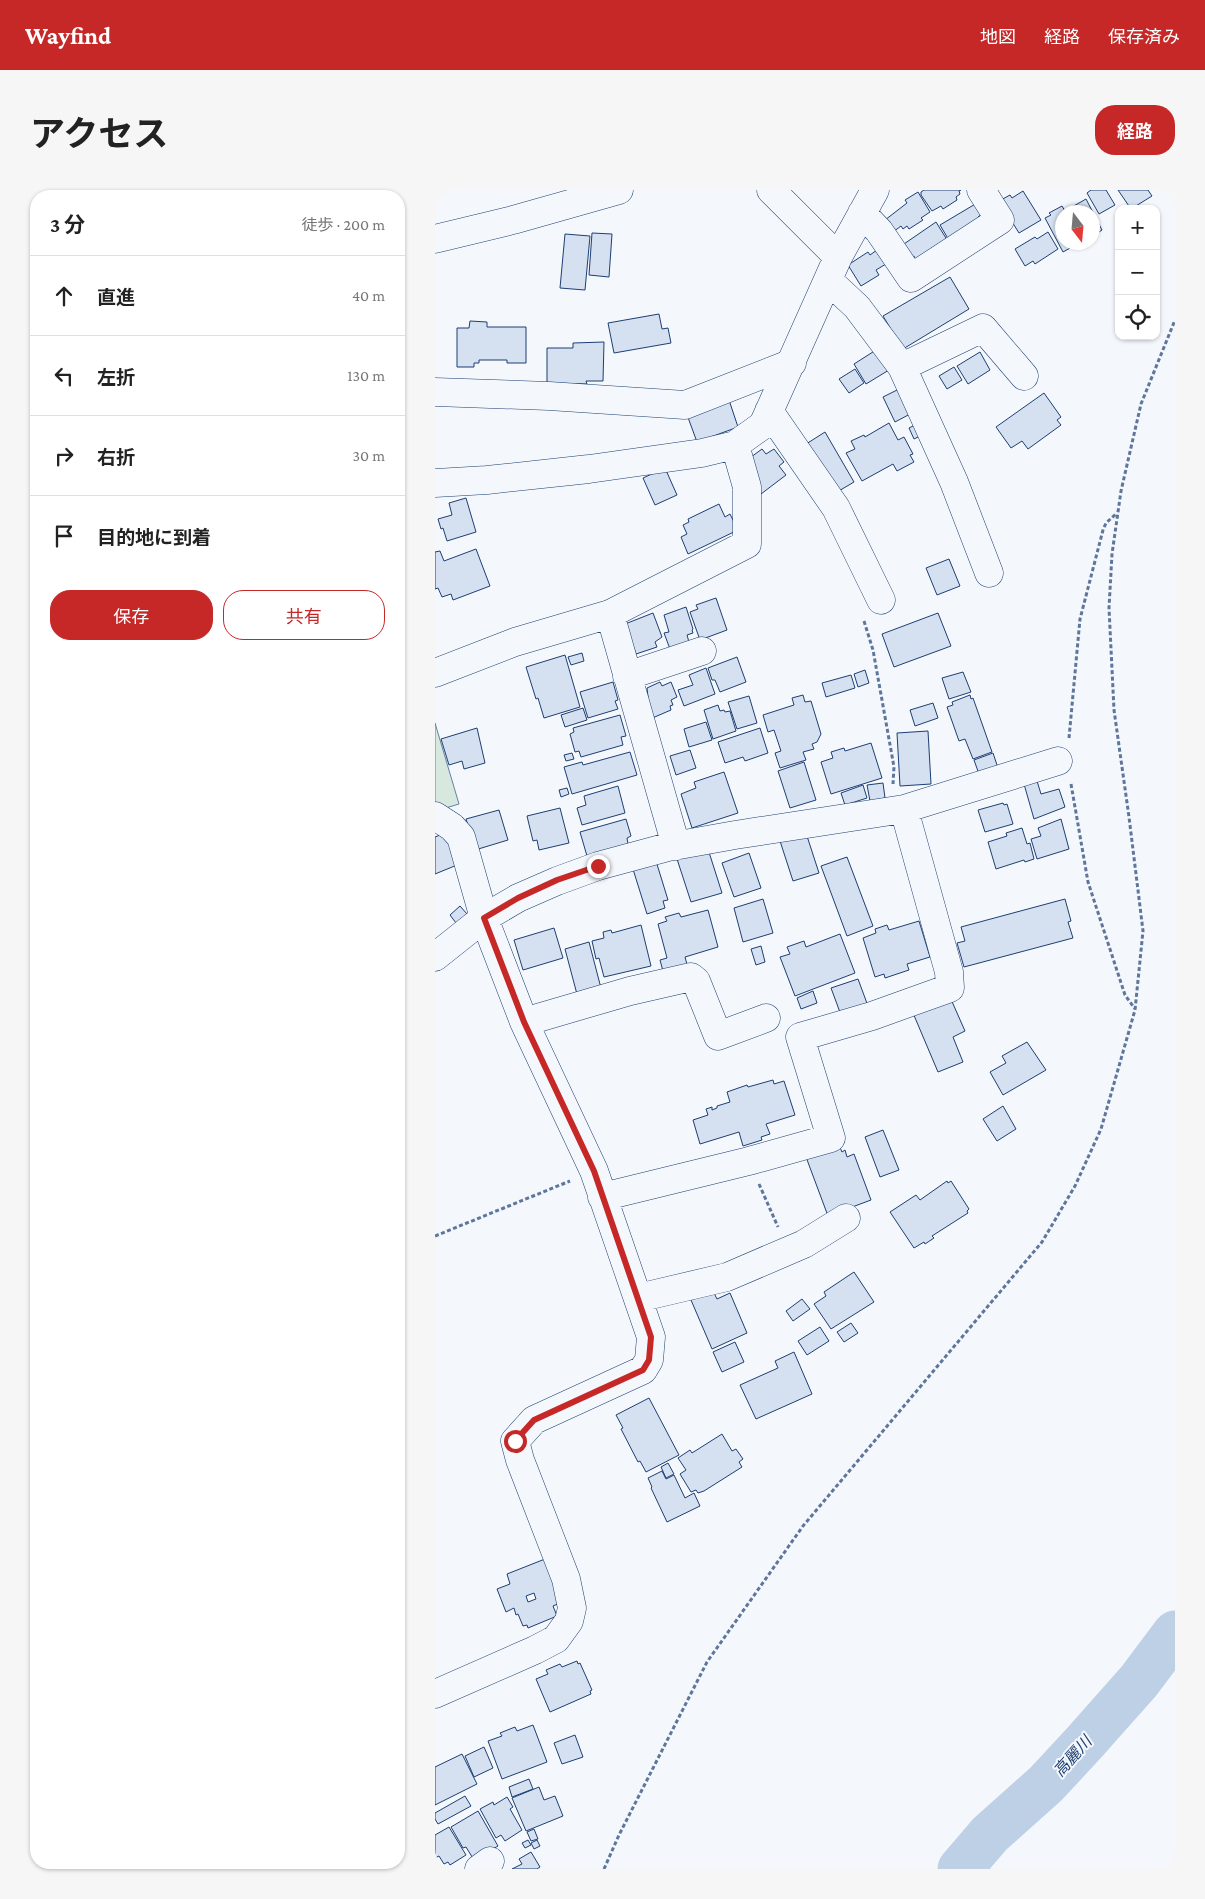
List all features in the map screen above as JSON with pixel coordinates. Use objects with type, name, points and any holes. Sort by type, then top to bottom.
[{"type":"street","points":[[435,239],[513,220],[619,190]]},
{"type":"street","points":[[771,190],[833,268],[857,307],[901,367],[954,482],[989,573]]},
{"type":"street","points":[[869,201],[879,230],[911,278],[1000,220],[981,190]]},
{"type":"street","points":[[435,483],[487,480],[589,469],[702,453],[735,445],[763,425],[833,268],[869,201]]},
{"type":"street","points":[[901,367],[983,328],[1024,376]]},
{"type":"street","points":[[435,392],[473,392],[685,405],[792,363]]},
{"type":"street","points":[[769,411],[836,508],[872,607]]},
{"type":"street","points":[[435,672],[515,642],[610,614],[747,544],[747,487],[735,445]]},
{"type":"street","points":[[610,614],[676,846]]},
{"type":"street","points":[[627,676],[701,651]]},
{"type":"street","points":[[435,957],[484,918],[518,898],[557,880],[598,866],[668,847],[897,810],[1065,759]]},
{"type":"street","points":[[602,1197],[749,1161],[831,1138],[801,1036],[873,1016],[950,988],[949,972],[897,810]]},
{"type":"street","points":[[435,816],[452,827],[461,837],[484,918],[524,1022],[594,1171],[651,1337],[649,1360],[643,1370],[534,1420],[515,1441],[520,1460],[566,1579],[572,1608],[569,1621],[556,1639],[435,1694]]},
{"type":"street","points":[[524,1022],[630,991],[691,977],[696,981],[718,1036],[766,1018]]},
{"type":"street","points":[[638,1298],[727,1277],[804,1244],[846,1218]]},
{"type":"path","points":[[604,1869],[619,1835],[707,1662],[803,1526],[1042,1242],[1075,1186],[1101,1129],[1135,1010],[1143,931],[1129,816],[1113,710],[1109,608],[1112,554],[1121,491],[1141,404],[1175,320]]},
{"type":"path","points":[[1118,513],[1106,523],[1103,530],[1080,619],[1065,759],[1088,882],[1125,995],[1135,1010]]},
{"type":"path","points":[[872,607],[873,650],[895,767],[897,810]]},
{"type":"path","points":[[749,1161],[789,1250]]},
{"type":"path","points":[[435,1236],[594,1171]]},
{"type":"shaded area","points":[[435,723],[459,804],[439,810],[435,807]]},
{"type":"building","points":[[924,190],[961,190],[959,191],[960,194],[956,197],[957,200],[943,209],[941,206],[932,211],[921,195],[921,192]]},
{"type":"building","points":[[1091,190],[1106,190],[1115,205],[1100,213],[1100,205],[1094,205],[1087,193]]},
{"type":"building","points":[[1118,190],[1148,190],[1152,196],[1137,205],[1128,205]]},
{"type":"building","points":[[1023,191],[1041,220],[1019,233],[999,201],[1010,195],[1012,198]]},
{"type":"building","points":[[918,192],[930,212],[921,218],[923,220],[909,229],[907,226],[903,229],[901,226],[893,232],[885,220],[907,203],[905,200]]},
{"type":"building","points":[[1086,199],[1089,205],[1076,205]]},
{"type":"building","points":[[977,203],[983,213],[978,217],[980,220],[950,242],[940,225]]},
{"type":"building","points":[[1055,210],[1055,237],[1045,218],[1051,215],[1049,213]]},
{"type":"building","points":[[936,222],[949,243],[915,260],[914,256],[909,259],[901,246]]},
{"type":"building","points":[[1048,232],[1056,250],[1035,264],[1033,261],[1025,266],[1015,249],[1035,237],[1037,239]]},
{"type":"building","points":[[592,233],[612,234],[609,277],[589,275]]},
{"type":"building","points":[[565,234],[590,236],[585,290],[560,288]]},
{"type":"building","points":[[877,250],[886,264],[876,270],[879,275],[861,286],[848,265],[868,252],[870,255]]},
{"type":"building","points":[[950,277],[969,309],[903,349],[883,316]]},
{"type":"building","points":[[659,314],[662,329],[668,328],[671,343],[614,353],[608,323]]},
{"type":"building","points":[[470,321],[487,322],[487,327],[526,327],[526,363],[507,363],[507,360],[479,360],[479,363],[474,363],[474,367],[457,367],[457,328],[469,328]]},
{"type":"building","points":[[604,342],[603,381],[586,381],[587,384],[547,383],[547,348],[573,348],[573,343]]},
{"type":"building","points":[[876,350],[889,370],[866,384],[854,364]]},
{"type":"building","points":[[980,352],[990,370],[968,384],[957,366]]},
{"type":"building","points":[[954,367],[962,380],[947,389],[939,376]]},
{"type":"building","points":[[855,369],[864,383],[849,393],[839,379]]},
{"type":"building","points":[[899,389],[912,413],[895,422],[883,397]]},
{"type":"building","points":[[1044,393],[1061,417],[1057,420],[1061,425],[1028,449],[1022,441],[1011,448],[996,427]]},
{"type":"building","points":[[728,397],[738,427],[697,442],[686,412]]},
{"type":"building","points":[[889,423],[898,440],[904,437],[913,454],[910,455],[914,462],[897,471],[893,464],[862,481],[846,453],[855,449],[851,441],[864,435],[865,437]]},
{"type":"building","points":[[917,424],[922,435],[914,439],[909,428]]},
{"type":"building","points":[[825,432],[854,482],[832,495],[803,446]]},
{"type":"building","points":[[762,449],[766,454],[774,449],[784,462],[779,466],[786,475],[761,494],[743,463]]},
{"type":"building","points":[[665,468],[677,495],[655,505],[643,478]]},
{"type":"building","points":[[466,498],[476,532],[447,541],[438,519],[452,515],[449,503]]},
{"type":"building","points":[[719,504],[725,517],[730,514],[738,530],[688,554],[681,537],[687,534],[683,525],[689,522],[688,519]]},
{"type":"building","points":[[476,549],[490,586],[453,600],[451,594],[442,597],[438,588],[435,589],[435,552],[440,551],[444,561]]},
{"type":"building","points":[[949,559],[960,586],[937,595],[926,568]]},
{"type":"building","points":[[716,598],[727,630],[700,640],[690,612],[698,609],[696,605]]},
{"type":"building","points":[[686,607],[693,633],[687,635],[689,642],[670,649],[664,633],[669,632],[664,615]]},
{"type":"building","points":[[653,613],[662,637],[655,642],[657,647],[636,654],[625,624]]},
{"type":"building","points":[[938,613],[951,646],[894,667],[882,634]]},
{"type":"building","points":[[582,653],[584,661],[571,665],[568,657]]},
{"type":"building","points":[[565,655],[580,707],[544,718],[526,667]]},
{"type":"building","points":[[737,657],[746,682],[720,692],[715,680],[712,680],[708,668]]},
{"type":"building","points":[[706,668],[715,694],[684,706],[678,690],[693,685],[689,675]]},
{"type":"building","points":[[865,670],[869,683],[858,687],[854,674]]},
{"type":"building","points":[[963,672],[971,692],[949,699],[942,678]]},
{"type":"building","points":[[851,675],[855,688],[826,697],[822,683]]},
{"type":"building","points":[[613,682],[618,700],[615,701],[618,709],[588,718],[580,692]]},
{"type":"building","points":[[660,682],[662,686],[671,682],[677,697],[671,700],[673,705],[670,706],[671,710],[650,719],[642,699],[648,697],[647,688]]},
{"type":"building","points":[[803,695],[805,702],[811,701],[821,734],[817,742],[812,744],[814,749],[803,752],[806,760],[780,768],[775,753],[781,751],[774,730],[768,732],[763,715],[794,705],[792,698]]},
{"type":"building","points":[[970,695],[971,699],[973,698],[992,752],[973,759],[965,739],[959,741],[947,707],[953,705],[952,702]]},
{"type":"building","points":[[749,696],[757,723],[737,729],[728,702]]},
{"type":"building","points":[[933,703],[938,718],[915,726],[910,710]]},
{"type":"building","points":[[718,705],[720,711],[730,711],[736,731],[713,739],[704,710]]},
{"type":"building","points":[[583,708],[587,720],[565,727],[561,715]]},
{"type":"building","points":[[620,715],[626,736],[621,737],[623,745],[581,757],[579,751],[575,752],[570,734],[574,732],[573,728]]},
{"type":"building","points":[[706,722],[712,740],[689,747],[684,729]]},
{"type":"building","points":[[477,728],[485,763],[464,769],[462,761],[449,765],[441,739]]},
{"type":"building","points":[[760,728],[768,753],[745,761],[743,757],[725,763],[718,742]]},
{"type":"building","points":[[928,731],[931,784],[900,786],[897,733]]},
{"type":"building","points":[[871,743],[882,778],[831,794],[821,762],[833,758],[831,752],[844,748],[845,751]]},
{"type":"building","points":[[690,750],[696,768],[676,775],[670,756]]},
{"type":"building","points":[[630,752],[637,775],[572,794],[564,767],[582,762],[583,765]]},
{"type":"building","points":[[572,753],[574,759],[566,761],[564,755]]},
{"type":"building","points":[[993,753],[998,768],[979,774],[974,760]]},
{"type":"building","points":[[804,762],[816,800],[790,808],[778,771]]},
{"type":"building","points":[[724,772],[738,813],[692,828],[681,794],[696,788],[694,782]]},
{"type":"building","points":[[1037,781],[1041,794],[1059,789],[1065,807],[1034,819],[1024,784]]},
{"type":"building","points":[[883,783],[885,798],[870,801],[867,785]]},
{"type":"building","points":[[863,785],[867,798],[845,805],[841,793]]},
{"type":"building","points":[[618,786],[625,813],[582,825],[577,808],[586,805],[584,796]]},
{"type":"building","points":[[567,788],[569,794],[561,797],[559,790]]},
{"type":"building","points":[[1003,803],[1004,805],[1007,804],[1013,824],[985,832],[978,810]]},
{"type":"building","points":[[560,808],[569,843],[539,850],[537,840],[533,841],[527,816]]},
{"type":"building","points":[[499,810],[508,840],[475,850],[466,819]]},
{"type":"building","points":[[626,819],[631,836],[627,838],[628,844],[587,856],[580,832]]},
{"type":"building","points":[[1061,819],[1069,849],[1037,859],[1031,839],[1041,836],[1038,828]]},
{"type":"building","points":[[1022,828],[1027,844],[1030,843],[1034,859],[1025,862],[1024,860],[996,869],[988,842],[1007,836],[1006,833]]},
{"type":"building","points":[[445,833],[457,865],[435,874],[435,837]]},
{"type":"building","points":[[806,833],[819,873],[793,881],[780,841]]},
{"type":"building","points":[[708,849],[722,893],[691,902],[677,859]]},
{"type":"building","points":[[749,853],[761,888],[734,897],[722,863]]},
{"type":"building","points":[[847,857],[873,926],[847,936],[821,866]]},
{"type":"building","points":[[656,861],[668,900],[663,901],[665,908],[647,914],[632,866]]},
{"type":"building","points":[[763,899],[773,933],[743,942],[734,908]]},
{"type":"building","points":[[1065,899],[1071,921],[1068,922],[1073,938],[964,967],[957,943],[965,941],[961,927]]},
{"type":"building","points":[[460,906],[467,914],[456,923],[450,915]]},
{"type":"building","points":[[708,910],[718,947],[685,957],[688,968],[664,975],[660,960],[667,958],[658,924],[667,921],[665,917],[679,913],[681,917]]},
{"type":"building","points":[[919,921],[930,957],[907,964],[909,970],[885,978],[884,974],[875,977],[863,938],[876,933],[875,929],[887,925],[889,930]]},
{"type":"building","points":[[641,925],[651,966],[604,977],[599,958],[596,959],[592,941],[604,938],[603,932],[611,930],[612,933]]},
{"type":"building","points":[[554,928],[563,958],[523,970],[514,940]]},
{"type":"building","points":[[840,934],[855,973],[795,996],[780,957],[790,954],[787,947],[804,941],[806,947]]},
{"type":"building","points":[[589,942],[602,992],[578,998],[565,949]]},
{"type":"building","points":[[761,946],[765,962],[756,965],[751,949]]},
{"type":"building","points":[[858,979],[868,1006],[841,1015],[831,988]]},
{"type":"building","points":[[813,991],[817,1003],[801,1009],[797,998]]},
{"type":"building","points":[[950,997],[965,1031],[953,1037],[963,1062],[938,1072],[913,1013]]},
{"type":"building","points":[[1027,1042],[1046,1070],[1003,1095],[990,1072],[1006,1063],[1002,1056]]},
{"type":"building","points":[[773,1080],[774,1084],[784,1081],[795,1115],[766,1124],[770,1134],[761,1137],[762,1140],[743,1146],[739,1132],[700,1144],[693,1120],[708,1115],[706,1109],[712,1107],[712,1110],[717,1108],[717,1106],[730,1102],[727,1092],[747,1085],[748,1087]]},
{"type":"building","points":[[1003,1106],[1016,1129],[997,1141],[983,1119]]},
{"type":"building","points":[[883,1130],[899,1170],[880,1177],[865,1137]]},
{"type":"building","points":[[839,1145],[842,1152],[845,1150],[847,1157],[854,1154],[871,1200],[828,1216],[806,1157]]},
{"type":"building","points":[[947,1181],[948,1183],[951,1181],[969,1209],[968,1213],[932,1236],[934,1238],[925,1244],[924,1242],[914,1248],[890,1212],[916,1195],[920,1200]]},
{"type":"building","points":[[854,1272],[874,1302],[831,1329],[814,1304],[826,1296],[824,1292]]},
{"type":"building","points":[[713,1291],[717,1299],[730,1293],[747,1333],[712,1349],[691,1300]]},
{"type":"building","points":[[802,1299],[810,1309],[793,1321],[786,1311]]},
{"type":"building","points":[[851,1323],[858,1333],[844,1342],[837,1332]]},
{"type":"building","points":[[820,1327],[829,1341],[807,1355],[798,1341]]},
{"type":"building","points":[[735,1342],[744,1362],[722,1372],[713,1352]]},
{"type":"building","points":[[794,1352],[812,1394],[756,1419],[740,1385],[778,1368],[775,1361]]},
{"type":"building","points":[[649,1398],[679,1455],[646,1472],[640,1461],[638,1462],[616,1415]]},
{"type":"building","points":[[722,1434],[732,1451],[736,1449],[743,1459],[739,1462],[742,1467],[704,1491],[698,1493],[696,1490],[691,1492],[680,1474],[686,1470],[678,1458],[690,1450],[692,1453]]},
{"type":"building","points":[[668,1463],[674,1474],[666,1478],[661,1467]]},
{"type":"building","points":[[662,1471],[666,1479],[674,1475],[685,1498],[694,1493],[700,1506],[667,1522],[648,1478]]},
{"type":"building","points":[[545,1559],[562,1602],[553,1606],[557,1616],[528,1628],[527,1625],[523,1626],[514,1608],[506,1612],[497,1589],[510,1584],[507,1574]],"holes":[[[534,1593],[536,1599],[528,1602],[526,1596]]]},
{"type":"building","points":[[577,1661],[578,1664],[580,1663],[592,1690],[590,1691],[591,1694],[550,1712],[536,1679],[548,1674],[546,1670],[560,1664],[562,1667]]},
{"type":"building","points":[[533,1725],[547,1762],[502,1779],[488,1741],[502,1736],[500,1733],[515,1727],[517,1731]]},
{"type":"building","points":[[575,1735],[583,1757],[562,1764],[554,1743]]},
{"type":"building","points":[[484,1747],[493,1768],[474,1777],[465,1756]]},
{"type":"building","points":[[462,1754],[477,1784],[435,1805],[435,1767]]},
{"type":"building","points":[[529,1779],[533,1789],[512,1797],[509,1787]]},
{"type":"building","points":[[539,1787],[544,1800],[555,1796],[563,1816],[526,1831],[512,1798]]},
{"type":"building","points":[[465,1796],[471,1806],[438,1824],[435,1819],[435,1813]]},
{"type":"building","points":[[507,1797],[513,1807],[510,1809],[522,1830],[505,1841],[501,1835],[496,1838],[480,1809],[493,1802],[494,1805]]},
{"type":"building","points":[[478,1811],[498,1846],[474,1860],[466,1847],[463,1848],[451,1827]]},
{"type":"building","points":[[449,1827],[466,1855],[450,1865],[448,1862],[444,1864],[439,1856],[435,1858],[435,1835]]},
{"type":"building","points":[[534,1829],[538,1839],[531,1841],[527,1832]]},
{"type":"building","points":[[528,1840],[531,1845],[525,1848],[522,1843]]},
{"type":"building","points":[[537,1840],[540,1846],[534,1849],[531,1843]]},
{"type":"building","points":[[531,1852],[540,1867],[537,1869],[512,1869],[522,1864],[519,1859]]},
{"type":"waterway","name":"高麗川","points":[[960,1869],[990,1834],[1046,1784],[1084,1743],[1139,1681],[1175,1633]]},
{"type":"route","points":[[515,1441],[534,1420],[632,1376],[643,1370],[649,1360],[651,1337],[594,1171],[524,1022],[484,918],[518,898],[557,880],[598,866]]}]
